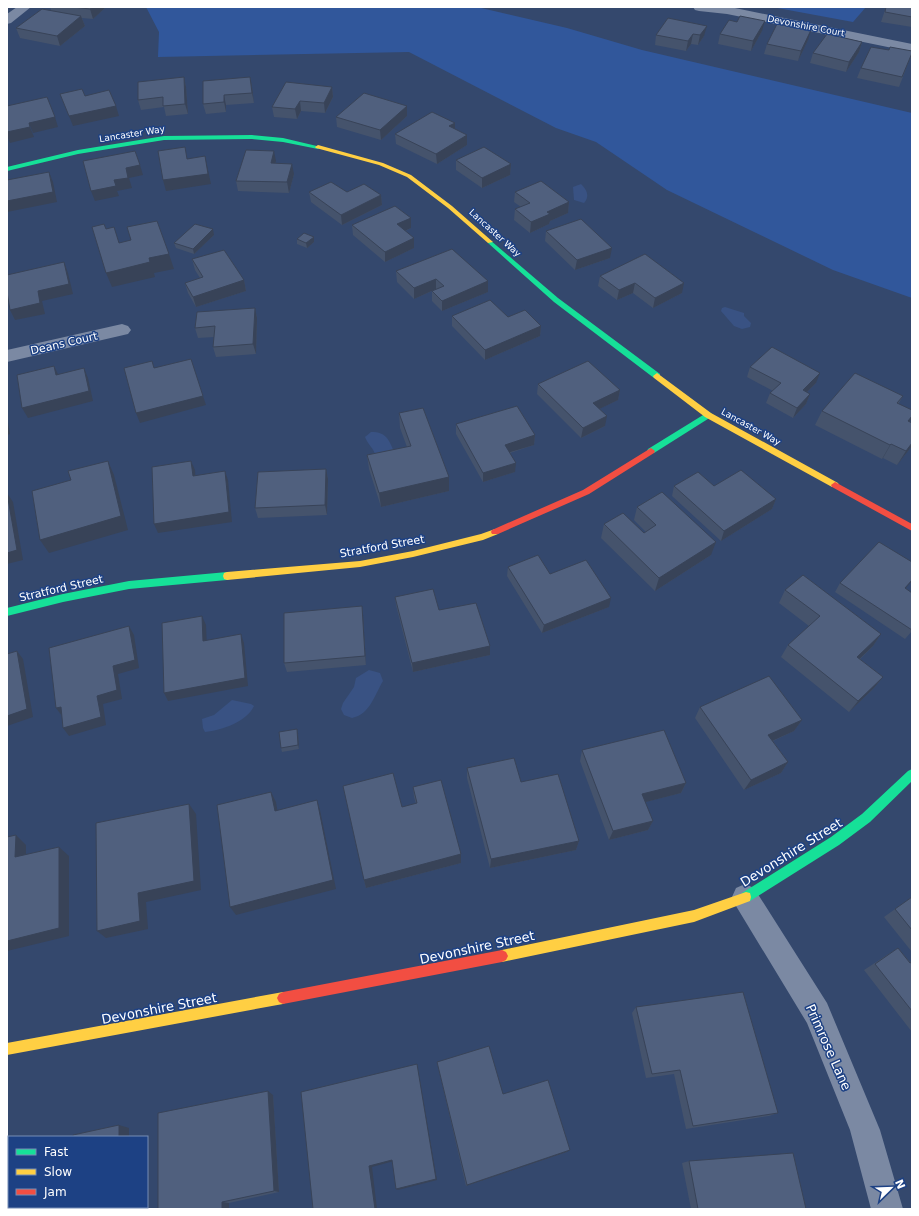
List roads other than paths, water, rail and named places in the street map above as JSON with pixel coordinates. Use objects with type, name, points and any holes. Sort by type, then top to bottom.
[{"type":"street","points":[[7,20],[25,7]]},
{"type":"street","name":"Devonshire Court","points":[[699,7],[727,10],[912,48]]},
{"type":"street","name":"Lancaster Way","points":[[7,169],[78,152],[164,138],[252,137],[283,140],[333,150],[381,164],[409,176],[450,207],[556,300],[708,415],[912,528]]},
{"type":"street","name":"Deans Court","points":[[7,356],[122,330]]},
{"type":"street","name":"Stratford Street","points":[[7,612],[63,598],[129,585],[360,564],[414,554],[483,537],[586,492],[708,415]]},
{"type":"street","name":"Devonshire Street","points":[[7,1049],[444,968],[694,916],[745,897],[789,872],[866,818],[912,774]]},
{"type":"street","name":"Primrose Lane","points":[[745,897],[817,1012],[865,1130],[887,1209]]}]
